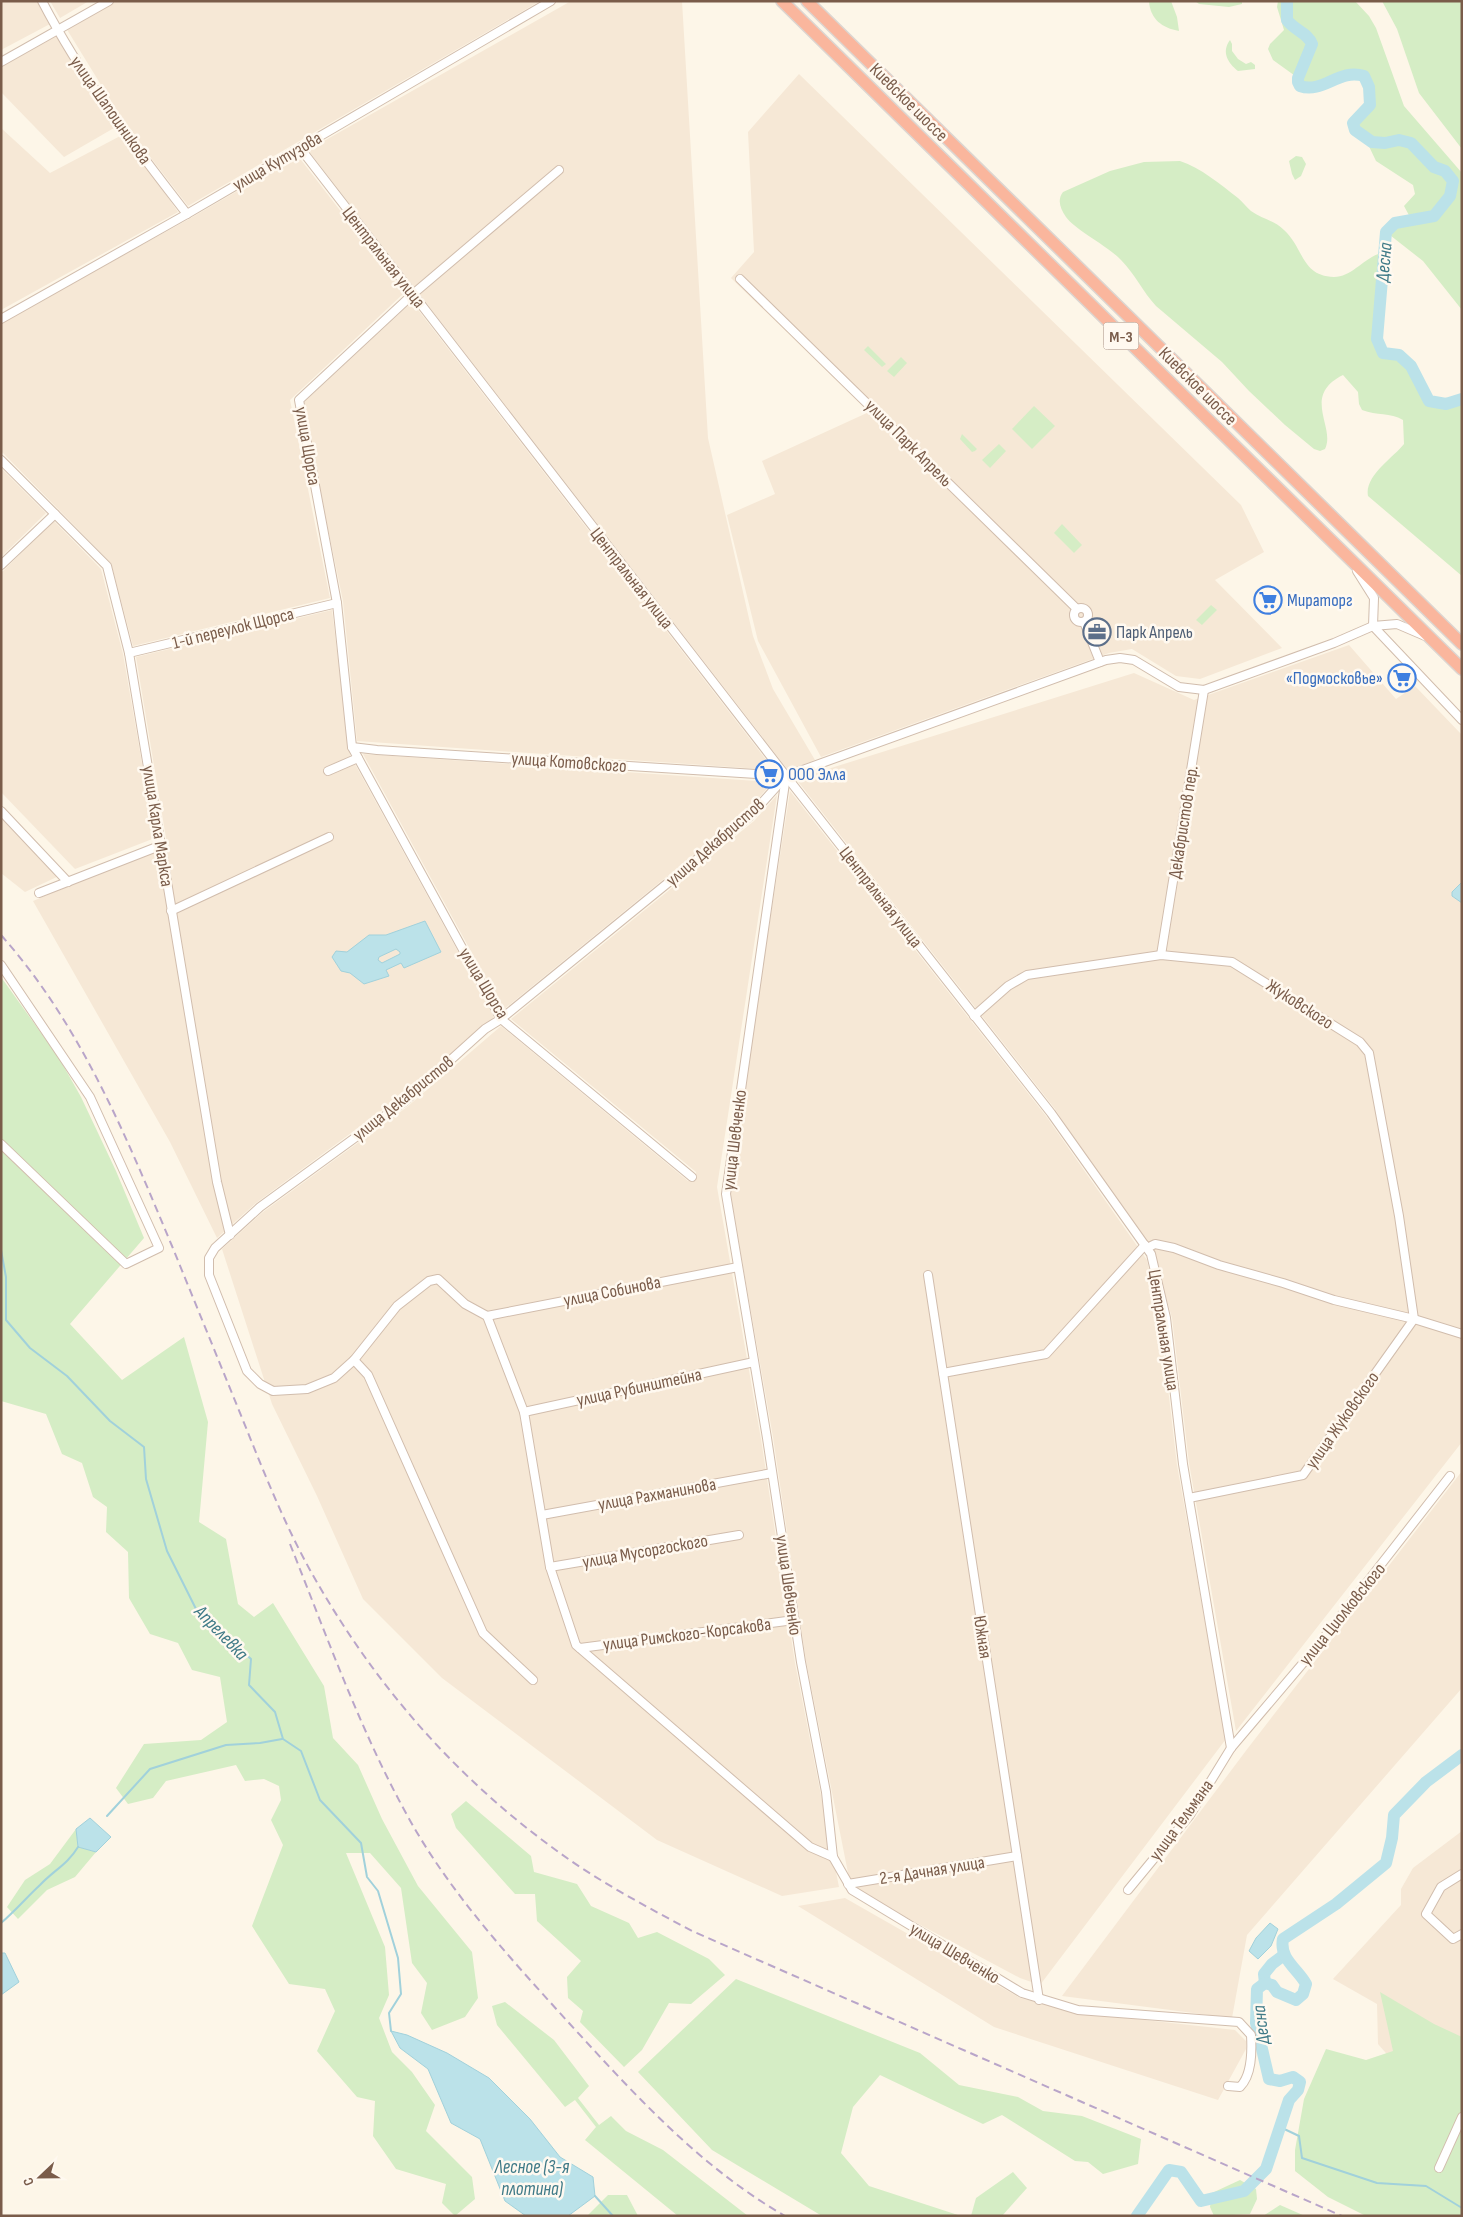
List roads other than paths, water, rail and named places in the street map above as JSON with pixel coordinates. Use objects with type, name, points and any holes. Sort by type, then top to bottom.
[{"type":"highway","name":"Киевское шоссе","points":[[782,1],[1462,669]]},
{"type":"highway","name":"Киевское шоссе","points":[[807,1],[1462,644]]},
{"type":"street","name":"улица Шапошникова","points":[[42,1],[57,30],[122,130],[186,214]]},
{"type":"street","points":[[1,62],[109,1]]},
{"type":"street","name":"улица Кутузова","points":[[1,319],[186,214],[551,1]]},
{"type":"street","name":"Центральная улица","points":[[300,148],[786,776],[1056,1120],[1146,1246],[1156,1268],[1166,1318],[1189,1498],[1231,1748]]},
{"type":"street","name":"улица Щорса","points":[[559,170],[413,294],[299,400],[337,603],[352,746],[358,758],[501,1019],[692,1177]]},
{"type":"street","name":"улица Парк Апрель","points":[[740,279],[1077,609],[1083,608],[1088,612],[1088,619],[1084,622],[1100,662]]},
{"type":"street","name":"улица Карла Маркса","points":[[1,460],[106,566],[129,653],[216,1182],[230,1234]]},
{"type":"street","points":[[1,565],[55,514]]},
{"type":"street","points":[[1351,562],[1374,598],[1373,626],[1462,720]]},
{"type":"street","name":"1-й переулок Щорса","points":[[129,653],[337,603]]},
{"type":"street","points":[[1383,637],[1382,630],[1388,624],[1405,626],[1435,642]]},
{"type":"street","name":"улица Декабристов","points":[[354,1360],[334,1378],[307,1389],[274,1391],[260,1384],[248,1371],[209,1275],[210,1255],[260,1207],[404,1102],[485,1029],[501,1019],[750,816],[786,776],[1100,662],[1120,658],[1134,660],[1179,688],[1204,690],[1334,643],[1373,626],[1388,624]]},
{"type":"street","name":"Декабристов пер.","points":[[1161,955],[1204,690]]},
{"type":"street","name":"улица Котовского","points":[[352,746],[377,750],[786,776]]},
{"type":"street","points":[[328,771],[358,758]]},
{"type":"street","name":"улица Шевченко","points":[[786,776],[726,1194],[794,1620],[826,1792],[833,1857],[852,1890],[1022,1994],[1078,2010],[1238,2022],[1251,2035],[1252,2049],[1247,2080],[1240,2087],[1228,2086]]},
{"type":"street","points":[[1,811],[68,882]]},
{"type":"street","points":[[171,911],[329,837]]},
{"type":"street","points":[[39,893],[162,845]]},
{"type":"street","name":"Жуковского","points":[[974,1016],[1008,986],[1027,975],[1161,955],[1232,962],[1360,1042],[1369,1053],[1399,1216],[1414,1319]]},
{"type":"street","points":[[1,965],[90,1097],[159,1248],[126,1264],[1,1144]]},
{"type":"street","points":[[943,1374],[1046,1354],[1146,1246],[1155,1244],[1174,1248],[1219,1265],[1334,1300],[1414,1319],[1462,1334]]},
{"type":"street","name":"улица Собинова","points":[[487,1316],[738,1267]]},
{"type":"street","name":"Южная","points":[[928,1275],[1039,2000]]},
{"type":"street","points":[[533,1680],[484,1633],[368,1375],[354,1360],[397,1306],[429,1281],[438,1279],[464,1304],[487,1316],[524,1412],[550,1567],[576,1645],[810,1847],[833,1857]]},
{"type":"street","name":"улица Жуковского","points":[[1189,1498],[1303,1475],[1414,1319]]},
{"type":"street","name":"улица Рубинштейна","points":[[524,1412],[754,1362]]},
{"type":"street","name":"улица Рахманинова","points":[[542,1515],[772,1473]]},
{"type":"street","name":"улица Циолковского","points":[[1231,1748],[1315,1649],[1450,1476]]},
{"type":"street","name":"улица Мусоргоского","points":[[550,1567],[739,1535]]},
{"type":"street","name":"улица Римского-Корсакова","points":[[580,1648],[794,1620]]},
{"type":"street","name":"улица Тельмана","points":[[1128,1890],[1190,1814],[1231,1748]]},
{"type":"street","name":"2-я Дачная улица","points":[[848,1884],[1017,1856]]},
{"type":"street","points":[[1462,1874],[1442,1887],[1426,1914],[1454,1939],[1462,1934]]},
{"type":"street","points":[[1439,2168],[1462,2117]]},
{"type":"water","points":[[1461,883],[1462,903],[1452,896],[1452,892]]},
{"type":"water","points":[[425,921],[441,952],[404,968],[401,963],[386,970],[389,976],[364,984],[350,973],[341,971],[332,957],[336,951],[347,952],[369,935],[386,935]],"holes":[[[396,949],[400,954],[382,963],[378,960],[379,957]]]},
{"type":"water","points":[[90,1818],[111,1837],[96,1852],[78,1847],[76,1829]]},
{"type":"water","points":[[1270,1923],[1278,1929],[1271,1946],[1258,1959],[1249,1951],[1256,1938]]},
{"type":"water","points":[[1,1953],[5,1953],[19,1982],[1,1995]]},
{"type":"water","name":"Лесное (3-я плотина)","points":[[391,2031],[407,2035],[447,2053],[489,2078],[530,2119],[560,2157],[593,2177],[595,2196],[568,2216],[526,2216],[505,2201],[480,2139],[451,2123],[428,2069],[400,2048]]},
{"type":"waterway","name":"Десна","points":[[1287,1],[1287,20],[1307,37],[1312,44],[1298,78],[1300,86],[1316,87],[1347,75],[1364,76],[1369,87],[1370,105],[1353,123],[1355,130],[1372,142],[1385,143],[1399,140],[1411,143],[1434,167],[1445,171],[1453,181],[1450,196],[1434,216],[1395,223],[1386,232],[1377,339],[1383,353],[1399,355],[1411,366],[1429,401],[1446,404],[1462,399]]},
{"type":"waterway","name":"Апрелевка","points":[[1,1250],[6,1277],[6,1320],[30,1348],[67,1376],[110,1421],[144,1447],[146,1479],[167,1551],[196,1609],[251,1659],[249,1685],[275,1712],[283,1739],[301,1751],[320,1800],[361,1843],[367,1877],[378,1891],[398,1958],[401,1994],[389,2013],[391,2031]]},
{"type":"waterway","points":[[107,1816],[150,1769],[226,1745],[260,1743],[282,1739]]},
{"type":"waterway","name":"Десна","points":[[1137,2216],[1169,2170],[1181,2172],[1201,2201],[1244,2191],[1266,2169],[1289,2100],[1298,2090],[1300,2082],[1293,2077],[1280,2081],[1269,2079],[1256,2023],[1257,1989],[1265,1983],[1272,1985],[1277,1992],[1296,2000],[1303,1994],[1306,1984],[1286,1958],[1283,1939],[1336,1904],[1386,1863],[1392,1838],[1394,1815],[1426,1782],[1462,1755]]},
{"type":"waterway","points":[[1,1923],[65,1863],[78,1847]]},
{"type":"waterway","points":[[1265,1983],[1264,1974],[1272,1964],[1284,1955]]},
{"type":"waterway","points":[[1280,2127],[1299,2136],[1302,2158],[1377,2183],[1426,2186],[1462,2208]]},
{"type":"waterway","name":"Апрелевка","points":[[595,2196],[613,2216]]},
{"type":"railway","points":[[1,935],[55,1006],[78,1044],[119,1123],[155,1205],[275,1497],[306,1563],[341,1622],[366,1659],[393,1695],[452,1761],[518,1821],[569,1860],[621,1892],[692,1931],[1342,2216]]},
{"type":"railway","points":[[290,1544],[344,1681],[390,1783],[424,1843],[461,1898],[525,1974],[593,2050],[643,2102],[696,2152],[754,2197],[785,2216]]},
{"type":"place","name":"Мираторг","points":[[1268,600]]},
{"type":"place","name":"Парк Апрель","points":[[1097,632]]},
{"type":"place","name":"«Подмосковье»","points":[[1402,678]]},
{"type":"place","name":"ООО Элла","points":[[769,774]]}]
